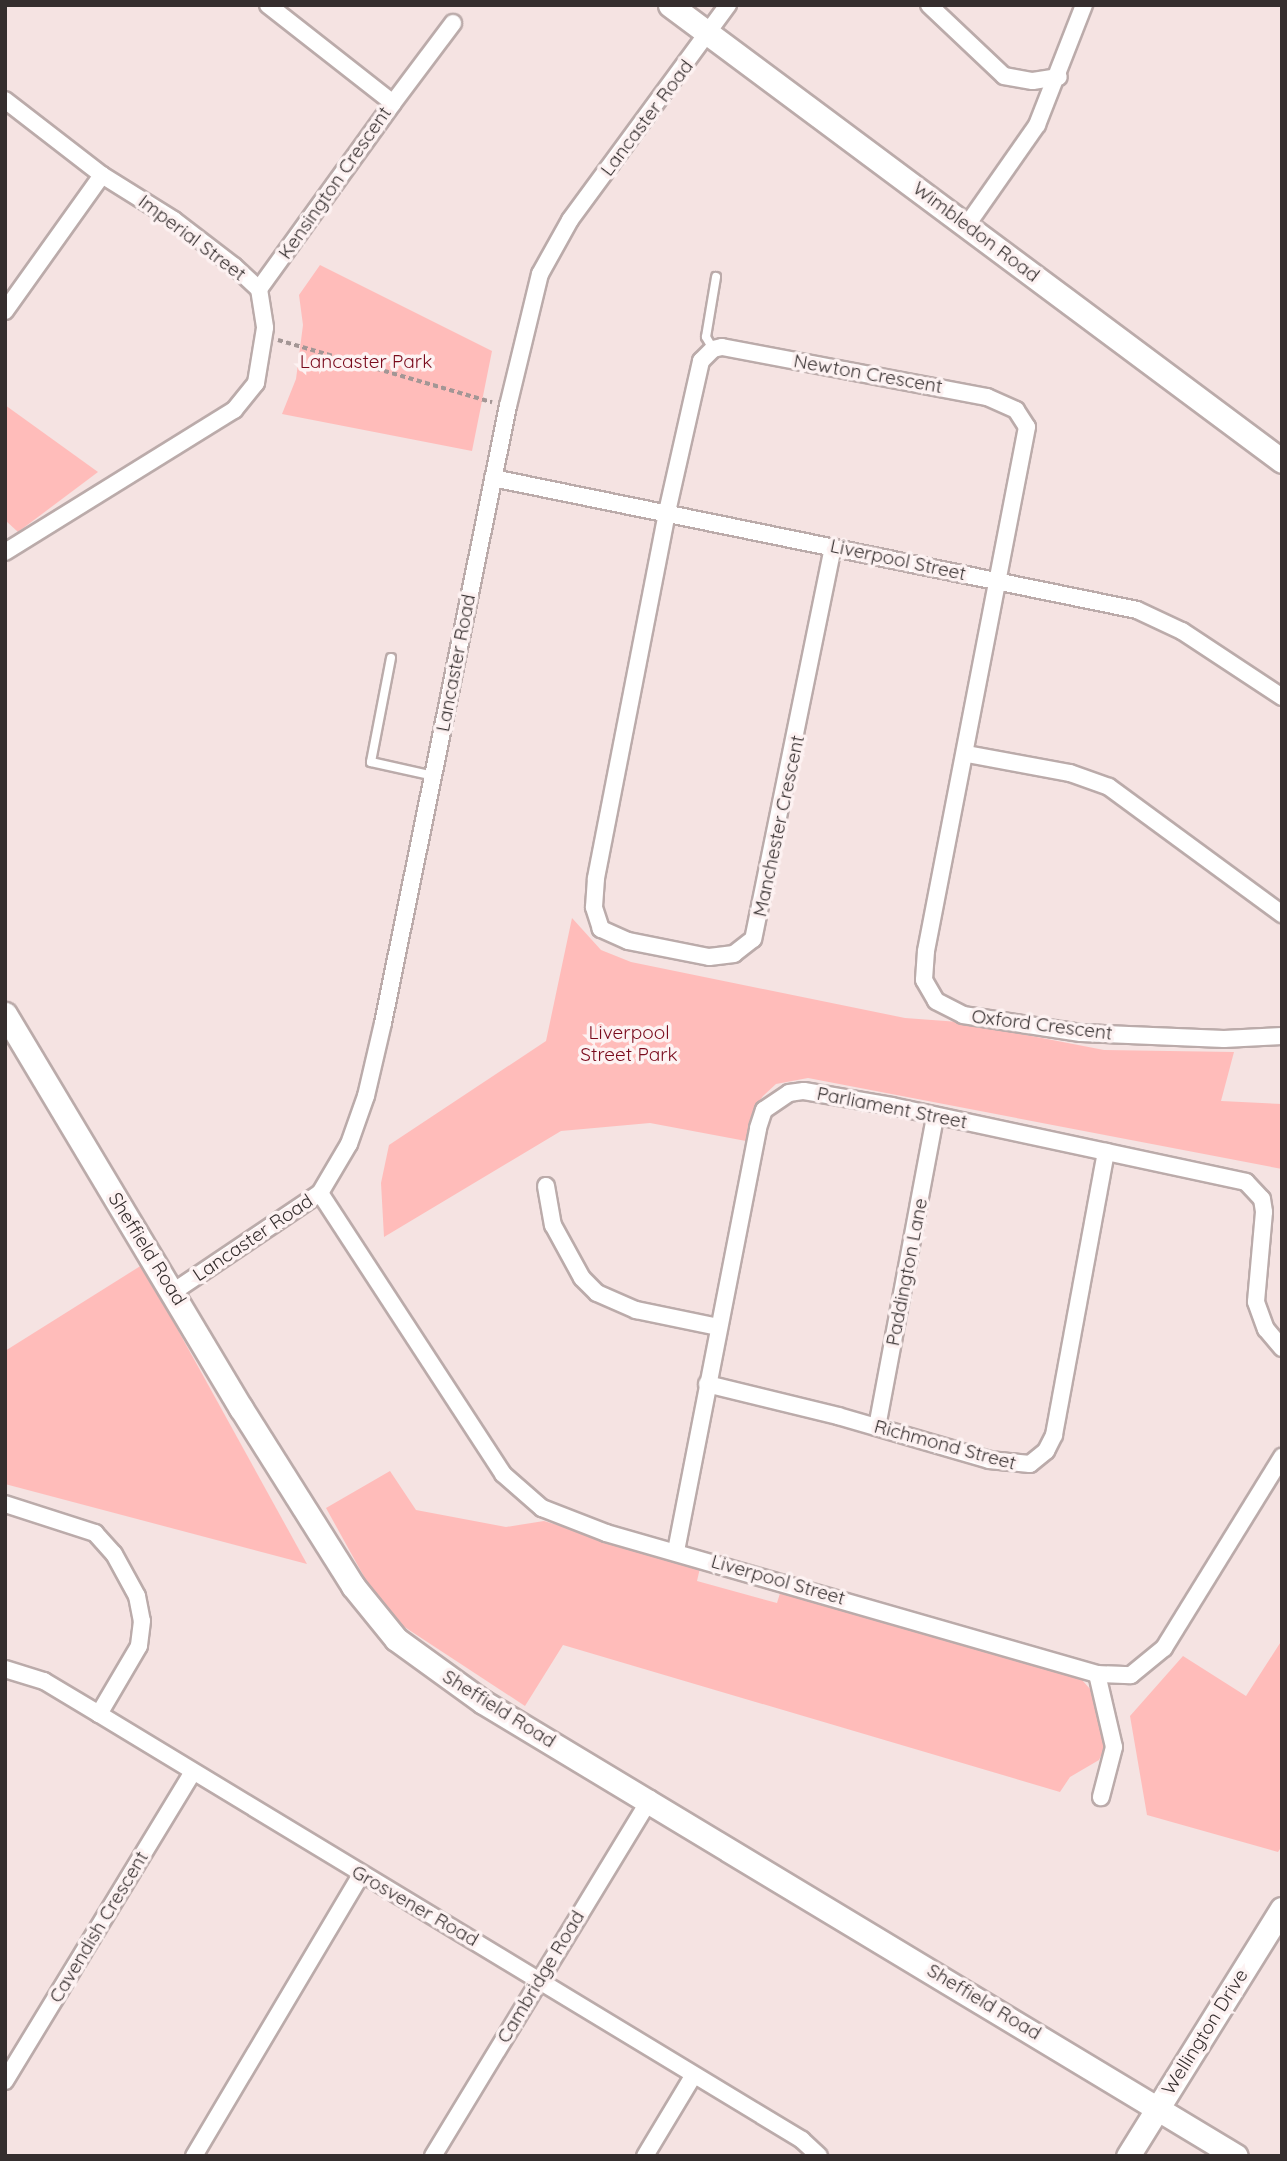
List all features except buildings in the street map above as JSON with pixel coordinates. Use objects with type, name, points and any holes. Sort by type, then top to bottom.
[{"type":"street","name":"Kensington Crescent","points":[[259,289],[393,103],[268,5]]},
{"type":"street","name":"Wimbledon Road","points":[[670,5],[1282,461]]},
{"type":"street","name":"Lancaster Road","points":[[173,1292],[320,1193],[348,1144],[366,1096],[508,407],[540,274],[570,220],[728,5]]},
{"type":"street","points":[[929,5],[1004,76],[1033,81],[1059,77]]},
{"type":"street","points":[[967,225],[1018,157],[1059,77],[1084,5]]},
{"type":"street","points":[[393,103],[453,23]]},
{"type":"street","name":"Imperial Street","points":[[5,100],[102,175],[174,220],[259,289],[265,336],[256,383],[234,410],[5,552]]},
{"type":"street","points":[[5,311],[102,175]]},
{"type":"street","points":[[667,512],[701,361],[713,349]]},
{"type":"street","name":"Newton Crescent","points":[[713,349],[904,379],[987,397],[1016,410],[1024,418],[1028,440],[998,580]]},
{"type":"street","name":"Liverpool Street","points":[[493,478],[1084,597],[1160,618],[1282,697]]},
{"type":"street","name":"Manchester Crescent","points":[[667,512],[594,895],[601,929],[628,942],[709,957],[734,954],[753,939],[832,547]]},
{"type":"street","name":"Oxford Crescent","points":[[998,580],[967,754],[925,958],[924,980],[936,1002],[962,1015],[1081,1033],[1224,1039],[1282,1036]]},
{"type":"street","points":[[967,754],[1070,773],[1109,787],[1282,914]]},
{"type":"street","name":"Sheffield Road","points":[[5,1014],[353,1586],[396,1639],[483,1702],[650,1799],[1236,2156]]},
{"type":"street","name":"Parliament Street","points":[[676,1552],[758,1128],[774,1100],[804,1091],[1233,1177],[1256,1188],[1262,1199],[1264,1227],[1256,1302],[1266,1329],[1282,1348]]},
{"type":"street","name":"Paddington Lane","points":[[877,1427],[935,1117]]},
{"type":"street","name":"Richmond Street","points":[[707,1384],[877,1427],[1012,1466],[1030,1464],[1046,1451],[1054,1435],[1106,1152]]},
{"type":"street","points":[[546,1186],[552,1225],[582,1278],[597,1293],[636,1310],[718,1327]]},
{"type":"street","name":"Liverpool Street","points":[[320,1193],[429,1364],[519,1491],[542,1508],[573,1522],[1097,1674],[1131,1675],[1164,1647],[1282,1457]]},
{"type":"street","points":[[5,1504],[95,1533],[114,1555],[137,1597],[142,1621],[139,1646],[99,1714]]},
{"type":"street","name":"Grosvener Road","points":[[5,1669],[44,1681],[361,1875],[541,1980],[693,2076],[802,2140],[819,2156]]},
{"type":"street","points":[[1097,1674],[1114,1746],[1101,1797]]},
{"type":"street","name":"Cavendish Crescent","points":[[5,2081],[192,1773]]},
{"type":"street","name":"Cambridge Road","points":[[433,2156],[650,1799]]},
{"type":"street","points":[[194,2156],[361,1875]]},
{"type":"street","name":"Wellington Drive","points":[[1128,2156],[1282,1909]]},
{"type":"street","points":[[645,2156],[693,2076]]},
{"type":"lane","points":[[713,349],[706,337],[716,276]]},
{"type":"lane","points":[[391,658],[371,762],[434,776]]},
{"type":"path","points":[[265,336],[508,407]]},
{"type":"green space","name":"Lancaster Park","points":[[320,265],[492,351],[472,451],[282,414],[296,379],[303,325],[299,295]]},
{"type":"green space","points":[[5,405],[98,472],[18,532],[5,520]]},
{"type":"green space","name":"Liverpool Street Park","points":[[572,918],[601,950],[631,962],[905,1018],[959,1022],[1104,1050],[1234,1052],[1221,1101],[1282,1104],[1282,1169],[808,1078],[776,1084],[763,1096],[754,1109],[746,1141],[650,1123],[561,1131],[384,1237],[381,1183],[389,1145],[546,1041]]},
{"type":"green space","points":[[142,1265],[307,1564],[5,1484],[5,1351]]},
{"type":"green space","points":[[390,1471],[416,1510],[506,1527],[544,1521],[700,1568],[697,1581],[777,1603],[781,1590],[1082,1680],[1091,1690],[1105,1747],[1099,1760],[1070,1777],[1060,1792],[563,1645],[525,1706],[403,1626],[367,1582],[326,1508]]},
{"type":"green space","points":[[1282,1640],[1282,1846],[1278,1852],[1147,1815],[1130,1716],[1183,1656],[1246,1696]]}]
